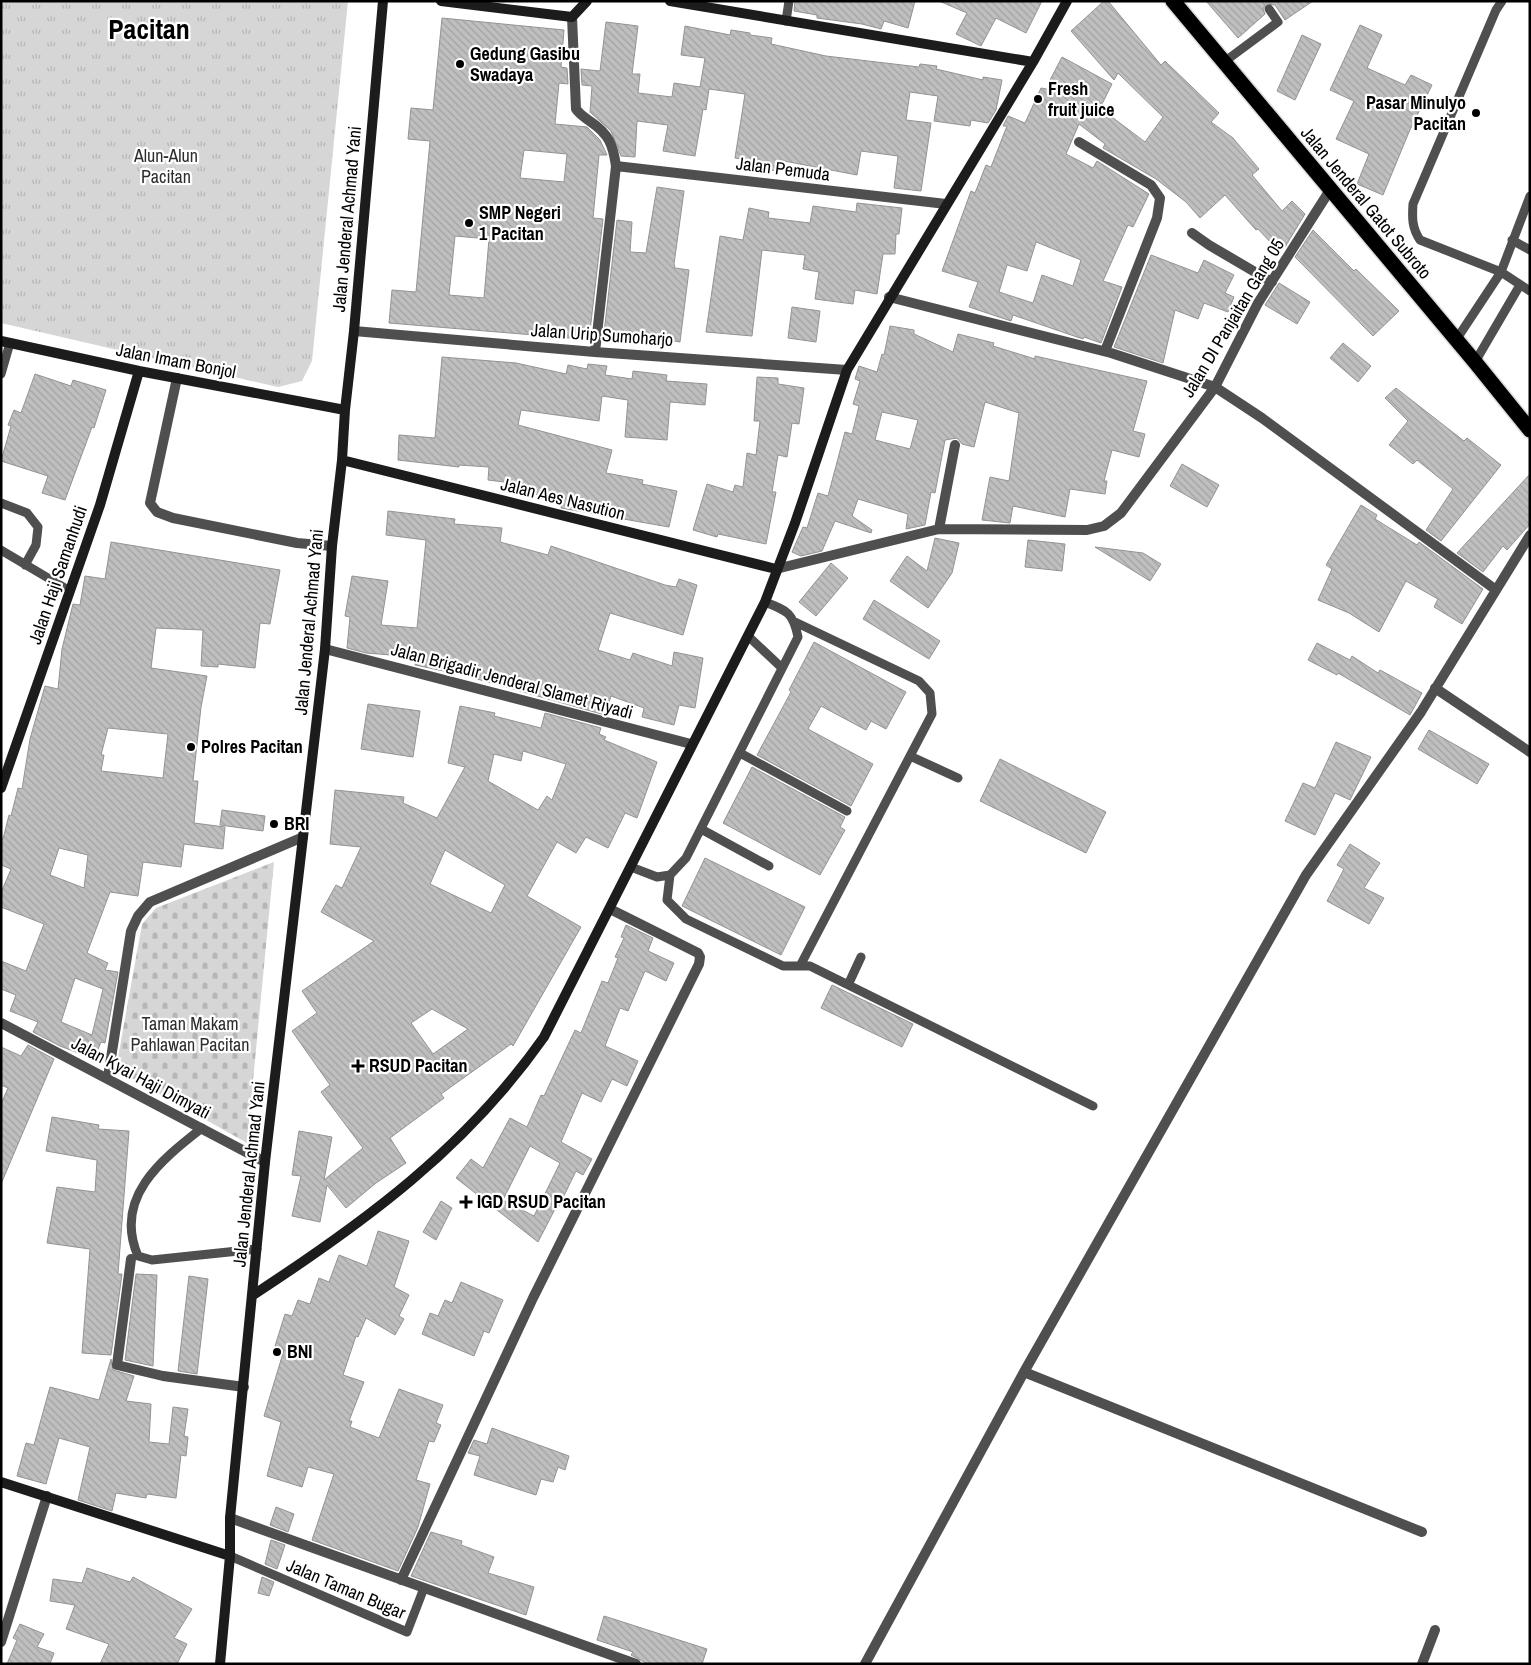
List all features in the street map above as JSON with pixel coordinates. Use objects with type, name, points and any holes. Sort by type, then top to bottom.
[{"type":"highway","name":"Jalan Jenderal Gatot Subroto","points":[[1173,1],[1476,362],[1530,430]]},
{"type":"street","name":"Jalan Jenderal Achmad Yani","points":[[220,1664],[230,1556],[230,1518],[265,1162],[325,649],[332,546],[342,460],[383,1]]},
{"type":"street","points":[[440,1],[572,17]]},
{"type":"street","points":[[586,1],[572,17],[576,109],[579,114],[599,127],[610,139],[616,166],[595,352]]},
{"type":"street","points":[[670,1],[1033,62]]},
{"type":"street","points":[[253,1295],[320,1251],[386,1202],[433,1162],[481,1115],[515,1078],[544,1037],[610,909],[691,744],[766,602],[847,370],[889,297],[1033,62],[1067,1]]},
{"type":"street","points":[[1079,142],[1151,185],[1160,198],[1157,218],[1105,351]]},
{"type":"street","name":"Jalan Pemuda","points":[[616,166],[946,204]]},
{"type":"street","name":"Jalan DI Panjaitan Gang 05","points":[[776,569],[939,529],[1088,530],[1104,526],[1122,513],[1215,387],[1258,303],[1330,190]]},
{"type":"street","points":[[1192,233],[1272,282]]},
{"type":"street","points":[[889,297],[1105,351],[1215,387],[1270,423],[1496,590]]},
{"type":"street","name":"Jalan Urip Sumoharjo","points":[[354,331],[595,352],[847,370]]},
{"type":"street","name":"Jalan Imam Bonjol","points":[[6,342],[139,371],[345,410]]},
{"type":"street","name":"Jalan Haji Samanhudi","points":[[1,788],[100,505],[139,371]]},
{"type":"street","points":[[177,378],[150,503],[157,512],[173,518],[297,543],[332,546]]},
{"type":"street","points":[[939,529],[955,445]]},
{"type":"street","name":"Jalan Aes Nasution","points":[[342,460],[776,569]]},
{"type":"street","points":[[865,1664],[1024,1372],[1306,875],[1435,688],[1530,535]]},
{"type":"street","name":"Jalan Brigadir Jenderal Slamet Riyadi","points":[[325,649],[691,744]]},
{"type":"street","points":[[1435,688],[1530,752]]},
{"type":"street","points":[[108,1077],[131,930],[138,916],[150,902],[303,837]]},
{"type":"street","points":[[401,1580],[532,1298],[699,964],[700,958],[698,953],[610,909]]},
{"type":"street","name":"Jalan Kyai Haji Dimyati","points":[[1,1023],[108,1077],[265,1162]]},
{"type":"street","points":[[131,1260],[117,1365],[163,1376],[244,1388]]},
{"type":"street","points":[[1024,1372],[1422,1532]]},
{"type":"street","points":[[1,1482],[230,1556]]},
{"type":"street","points":[[1,1642],[47,1496]]},
{"type":"street","points":[[230,1518],[636,1664]]},
{"type":"street","points":[[1422,1664],[1435,1630]]},
{"type":"lane","points":[[786,21],[789,1]]},
{"type":"lane","points":[[1502,1],[1496,10],[1413,204],[1412,220],[1414,231],[1420,240],[1500,272],[1530,291]]},
{"type":"lane","points":[[1224,62],[1278,22],[1269,9]]},
{"type":"lane","points":[[1456,340],[1500,272],[1530,196]]},
{"type":"lane","points":[[1512,240],[1530,250]]},
{"type":"lane","points":[[1476,362],[1520,285]]},
{"type":"lane","points":[[1,374],[6,342]]},
{"type":"lane","points":[[1,503],[27,513],[38,527],[36,545],[25,565]]},
{"type":"lane","points":[[1,550],[70,591]]},
{"type":"lane","points":[[766,602],[787,610],[795,622],[798,637],[686,858],[670,876],[667,900],[686,918],[783,966],[810,966],[1093,1106]]},
{"type":"lane","points":[[795,622],[919,681],[930,693],[932,714],[800,966]]},
{"type":"lane","points":[[748,636],[782,668]]},
{"type":"lane","points":[[740,753],[847,811]]},
{"type":"lane","points":[[910,756],[958,778]]},
{"type":"lane","points":[[701,829],[769,866]]},
{"type":"lane","points":[[631,867],[657,877],[670,876]]},
{"type":"lane","points":[[848,985],[861,957]]},
{"type":"lane","points":[[202,1128],[164,1158],[144,1182],[136,1196],[131,1239],[138,1256],[152,1260],[257,1249]]},
{"type":"lane","name":"Jalan Taman Bugar","points":[[230,1556],[407,1632],[424,1588]]},
{"type":"green space","name":"Alun-Alun Pacitan","points":[[1,1],[348,1],[312,361],[302,381],[278,387],[1,323]]},
{"type":"green space","name":"Taman Makam Pahlawan Pacitan","points":[[274,862],[247,1143],[126,1075],[117,1063],[142,924],[156,908]]},
{"type":"building","points":[[795,1],[915,1],[908,28],[884,21],[881,29],[862,24],[817,18],[817,15],[794,11]]},
{"type":"building","points":[[939,1],[1042,1],[1026,33],[996,18],[981,46],[956,34],[967,13]]},
{"type":"building","points":[[1104,1],[1108,1],[1161,65],[1165,61],[1219,113],[1211,122],[1233,138],[1259,169],[1252,175],[1282,211],[1292,201],[1305,214],[1285,247],[1278,240],[1273,245],[1258,229],[1256,230],[1225,195],[1200,218],[1186,202],[1156,179],[1103,148],[1105,144],[1079,124],[1066,154],[1093,168],[1097,161],[1149,194],[1133,227],[1128,225],[1103,281],[1122,287],[1101,343],[1084,337],[1083,339],[1013,315],[1011,321],[969,307],[978,282],[942,271],[971,191],[975,193],[986,165],[991,167],[1007,126],[1003,126],[1008,116],[1025,123],[1041,88],[1068,93],[1049,82],[1062,57],[1112,84],[1100,108],[1145,142],[1163,117],[1118,73],[1114,80],[1071,31]],"holes":[[[1036,242],[1081,260],[1073,286],[1042,275],[1033,303],[999,292],[1007,265],[1027,271]]]},
{"type":"building","points":[[1206,1],[1313,1],[1285,20],[1275,5],[1266,4],[1263,9],[1265,14],[1238,38]]},
{"type":"building","points":[[442,18],[564,30],[561,67],[567,68],[568,84],[559,83],[555,124],[587,127],[600,140],[607,155],[599,155],[593,218],[603,219],[590,331],[583,330],[582,339],[389,323],[392,290],[416,292],[430,141],[408,139],[411,108],[433,110]],"holes":[[[524,150],[567,154],[564,182],[520,178]],[[455,236],[489,239],[484,298],[449,295]]]},
{"type":"building","points":[[606,22],[638,26],[632,74],[640,74],[638,93],[672,97],[674,83],[700,87],[705,58],[681,55],[685,26],[730,35],[731,30],[750,33],[750,35],[772,38],[771,44],[826,56],[919,67],[920,64],[937,66],[936,69],[983,80],[983,77],[1002,80],[996,110],[988,123],[971,120],[970,126],[934,121],[938,96],[910,92],[906,120],[931,123],[921,191],[894,188],[898,156],[861,151],[857,175],[779,160],[778,171],[754,168],[755,161],[735,158],[745,94],[709,89],[706,110],[703,109],[695,156],[663,151],[668,125],[637,121],[635,157],[621,156],[611,131],[590,112],[592,86],[582,85],[581,69],[600,71]]},
{"type":"building","points":[[1360,25],[1382,35],[1367,68],[1405,85],[1411,75],[1432,85],[1409,132],[1383,195],[1357,184],[1369,154],[1336,139],[1354,101],[1330,90]]},
{"type":"building","points":[[1302,35],[1321,44],[1295,100],[1277,91]]},
{"type":"building","points":[[657,187],[684,191],[674,264],[675,268],[689,270],[680,342],[638,335],[622,336],[604,333],[617,220],[632,222],[630,252],[646,253]]},
{"type":"building","points":[[857,203],[902,208],[899,234],[896,234],[895,254],[883,254],[877,294],[855,290],[853,304],[815,299],[819,272],[803,269],[805,255],[762,250],[752,336],[706,332],[720,236],[743,240],[749,208],[769,212],[768,218],[810,223],[813,206],[856,212]]},
{"type":"building","points":[[1313,230],[1354,271],[1356,269],[1399,311],[1373,336],[1295,257]]},
{"type":"building","points":[[1151,255],[1198,273],[1204,260],[1234,275],[1225,293],[1234,297],[1228,312],[1204,303],[1198,319],[1175,310],[1163,363],[1114,347]]},
{"type":"building","points":[[1279,283],[1310,302],[1297,324],[1265,305]]},
{"type":"building","points":[[792,307],[820,311],[816,342],[788,338]]},
{"type":"building","points":[[890,326],[914,330],[914,334],[953,352],[958,334],[994,343],[993,346],[1035,359],[1035,356],[1147,381],[1133,431],[1145,434],[1139,457],[1112,450],[1104,481],[1107,481],[1105,494],[1070,489],[1065,517],[1013,506],[1010,523],[982,520],[990,477],[1009,481],[1019,413],[985,402],[974,447],[962,444],[957,438],[945,440],[935,493],[931,492],[925,525],[906,529],[908,514],[858,499],[852,516],[872,530],[871,533],[835,521],[822,551],[801,556],[792,552],[803,527],[807,528],[818,493],[828,496],[845,432],[852,434],[859,406],[853,404],[860,381],[855,379],[859,366],[877,372],[882,354],[884,355]],"holes":[[[882,412],[918,420],[910,449],[875,440]]]},
{"type":"building","points":[[1343,343],[1371,366],[1358,382],[1330,358]]},
{"type":"building","points":[[442,357],[516,363],[566,374],[568,365],[587,369],[588,364],[607,366],[605,375],[632,379],[633,371],[667,375],[666,381],[707,384],[705,405],[670,402],[667,440],[625,437],[628,400],[602,396],[599,421],[521,410],[518,425],[612,450],[606,473],[643,480],[642,484],[677,491],[669,527],[561,508],[562,501],[526,492],[528,485],[488,480],[489,467],[459,465],[459,467],[398,460],[399,435],[435,438]]},
{"type":"building","points":[[35,374],[71,386],[73,380],[106,390],[94,428],[92,427],[65,500],[42,493],[48,476],[1,461],[11,426],[8,425],[14,410],[21,413]]},
{"type":"building","points":[[757,377],[778,378],[778,384],[804,388],[799,424],[792,423],[787,457],[778,455],[772,492],[776,492],[766,544],[718,534],[717,537],[693,530],[707,484],[733,492],[735,485],[743,487],[747,453],[756,455],[760,421],[754,421]]},
{"type":"building","points":[[1396,388],[1464,441],[1467,438],[1501,465],[1441,541],[1426,530],[1453,489],[1417,460],[1413,464],[1389,445],[1408,421],[1385,398]]},
{"type":"building","points":[[1182,464],[1219,485],[1207,507],[1170,486]]},
{"type":"building","points":[[1530,474],[1530,524],[1507,550],[1503,546],[1483,572],[1457,553]]},
{"type":"building","points":[[1361,505],[1377,515],[1375,519],[1417,545],[1419,542],[1483,589],[1462,624],[1434,607],[1438,599],[1406,581],[1379,632],[1349,613],[1318,600],[1332,569],[1326,565]]},
{"type":"building","points":[[388,511],[455,519],[454,524],[502,528],[500,542],[548,555],[551,546],[665,585],[676,587],[679,579],[697,585],[683,635],[610,613],[598,650],[630,660],[633,653],[672,666],[674,652],[703,658],[695,708],[679,705],[674,725],[642,717],[644,708],[611,696],[605,715],[463,675],[415,665],[416,657],[366,653],[347,648],[350,617],[345,616],[352,576],[388,581],[381,625],[417,628],[426,540],[386,535]]},
{"type":"building","points":[[935,538],[959,543],[952,573],[928,608],[890,581],[907,556],[927,571]]},
{"type":"building","points":[[1028,540],[1065,544],[1062,571],[1025,567]]},
{"type":"building","points":[[111,542],[280,570],[270,624],[260,623],[255,668],[218,664],[218,667],[201,666],[203,630],[156,628],[151,668],[207,676],[201,707],[193,781],[198,781],[194,823],[225,827],[223,849],[184,844],[181,867],[143,862],[138,896],[110,892],[87,953],[108,963],[105,970],[118,972],[105,1043],[101,1042],[94,1059],[60,1046],[33,1032],[38,1022],[10,1011],[16,995],[1,989],[1,961],[26,971],[44,924],[1,907],[1,893],[11,869],[1,865],[1,838],[3,839],[9,815],[11,816],[18,788],[22,789],[30,739],[45,686],[58,689],[62,649],[73,604],[80,605],[85,576],[105,579]],"holes":[[[108,728],[168,734],[163,778],[101,771],[104,755],[101,755]],[[59,848],[88,855],[84,888],[50,875]],[[75,978],[103,989],[92,1035],[61,1022]]]},
{"type":"building","points":[[1095,547],[1143,553],[1161,564],[1150,581]]},
{"type":"building","points":[[831,563],[848,578],[816,616],[799,602]]},
{"type":"building","points":[[874,600],[940,641],[929,659],[863,619]]},
{"type":"building","points":[[814,642],[906,692],[886,729],[871,721],[866,730],[821,706],[808,729],[873,764],[851,806],[757,755],[791,692],[789,690]]},
{"type":"building","points":[[1317,643],[1350,660],[1352,656],[1378,673],[1380,670],[1422,693],[1410,715],[1338,673],[1337,675],[1308,660]]},
{"type":"building","points":[[368,704],[420,711],[413,757],[361,749]]},
{"type":"building","points":[[460,706],[495,713],[494,716],[541,728],[545,713],[601,728],[599,734],[606,737],[604,740],[657,762],[637,818],[625,813],[608,848],[586,837],[576,853],[557,842],[527,896],[581,927],[513,1046],[511,1044],[441,1094],[444,1098],[390,1138],[406,1163],[376,1183],[346,1208],[327,1185],[320,1222],[292,1216],[301,1176],[292,1175],[299,1131],[332,1137],[324,1180],[363,1148],[321,1092],[330,1085],[292,1031],[317,1013],[302,991],[374,941],[321,912],[336,885],[342,888],[361,847],[330,844],[335,790],[404,797],[403,803],[437,818],[465,767],[448,763]],"holes":[[[523,751],[566,764],[552,800],[547,796],[538,810],[488,781],[494,754],[521,761]],[[445,850],[505,885],[491,913],[430,884]],[[432,1009],[468,1029],[433,1054],[411,1023]]]},
{"type":"building","points":[[1429,730],[1489,764],[1477,784],[1418,749]]},
{"type":"building","points":[[1336,742],[1371,757],[1350,800],[1335,793],[1315,835],[1285,821],[1303,783],[1315,788]]},
{"type":"building","points":[[1000,759],[1106,812],[1086,853],[980,801]]},
{"type":"building","points":[[752,767],[845,817],[840,827],[845,830],[820,875],[723,823]]},
{"type":"building","points":[[222,810],[265,816],[263,831],[220,825]]},
{"type":"building","points":[[1350,844],[1380,863],[1364,888],[1384,898],[1369,924],[1327,901],[1344,869],[1337,865]]},
{"type":"building","points":[[705,858],[805,907],[781,955],[682,906]]},
{"type":"building","points":[[626,925],[653,938],[648,951],[674,963],[666,981],[645,971],[628,1011],[620,1008],[605,1046],[638,1061],[627,1086],[612,1079],[601,1102],[582,1093],[561,1142],[592,1159],[583,1175],[576,1171],[557,1210],[555,1209],[538,1242],[456,1178],[471,1159],[483,1168],[510,1118],[527,1127],[541,1095],[544,1096],[575,1030],[581,1033],[602,981],[608,983],[618,958],[615,957],[624,938],[621,937]],"holes":[[[530,1146],[560,1163],[534,1216],[503,1200]]]},
{"type":"building","points":[[832,985],[913,1024],[902,1047],[821,1008]]},
{"type":"building","points":[[28,1045],[54,1059],[1,1184],[1,1104],[8,1088],[1,1085],[1,1047],[21,1056]]},
{"type":"building","points":[[52,1117],[99,1125],[98,1129],[129,1131],[118,1274],[122,1274],[111,1355],[82,1353],[90,1249],[47,1243],[57,1187],[95,1192],[97,1160],[46,1151]]},
{"type":"building","points":[[441,1201],[452,1208],[436,1240],[423,1232]]},
{"type":"building","points":[[378,1231],[409,1241],[394,1287],[409,1295],[399,1316],[404,1319],[395,1335],[366,1318],[358,1337],[356,1336],[343,1375],[364,1382],[349,1421],[352,1421],[350,1427],[379,1438],[399,1389],[443,1405],[436,1423],[441,1425],[434,1442],[429,1441],[416,1480],[430,1484],[418,1527],[398,1571],[312,1540],[334,1474],[308,1467],[302,1487],[267,1476],[281,1422],[264,1416],[284,1350],[275,1346],[285,1314],[292,1316],[298,1300],[310,1304],[319,1278],[329,1282],[339,1255],[367,1266]]},
{"type":"building","points":[[136,1274],[157,1275],[153,1366],[125,1360]]},
{"type":"building","points":[[189,1276],[208,1279],[197,1374],[178,1371]]},
{"type":"building","points":[[461,1282],[503,1300],[489,1333],[484,1331],[474,1356],[422,1334],[430,1313],[438,1316],[445,1300],[452,1303]]},
{"type":"building","points":[[111,1359],[113,1370],[134,1376],[126,1401],[151,1404],[149,1442],[169,1444],[173,1407],[188,1409],[184,1436],[188,1437],[186,1456],[181,1455],[176,1498],[147,1494],[146,1498],[116,1493],[112,1511],[78,1500],[90,1447],[59,1438],[46,1484],[17,1476],[26,1443],[34,1445],[50,1387],[99,1400]]},
{"type":"building","points":[[492,1428],[569,1456],[565,1470],[558,1467],[553,1482],[541,1479],[536,1495],[474,1475],[480,1456],[468,1453],[474,1440],[487,1444]]},
{"type":"building","points":[[276,1507],[294,1514],[288,1532],[270,1525]]},
{"type":"building","points":[[431,1532],[462,1541],[461,1545],[494,1557],[488,1573],[534,1587],[526,1615],[411,1576]]},
{"type":"building","points":[[271,1540],[285,1545],[277,1569],[265,1564]]},
{"type":"building","points":[[87,1568],[130,1582],[133,1577],[192,1609],[174,1638],[187,1644],[177,1664],[100,1664],[109,1644],[66,1629],[75,1605],[50,1601],[53,1579],[82,1583]]},
{"type":"building","points":[[262,1577],[274,1582],[269,1596],[258,1593]]},
{"type":"building","points":[[604,1616],[707,1649],[702,1664],[648,1664],[631,1655],[633,1652],[597,1640]]},
{"type":"building","points":[[20,1624],[44,1634],[37,1647],[54,1653],[50,1664],[7,1664],[17,1640],[13,1638]]},
{"type":"place","name":"Gedung Gasibu Swadaya","points":[[460,64]]},
{"type":"place","name":"Fresh fruit juice","points":[[1038,99]]},
{"type":"place","name":"Pasar Minulyo Pacitan","points":[[1476,113]]},
{"type":"place","name":"SMP Negeri 1 Pacitan","points":[[469,223]]},
{"type":"place","name":"Polres Pacitan","points":[[191,747]]},
{"type":"place","name":"BRI","points":[[274,824]]},
{"type":"place","name":"RSUD Pacitan","points":[[358,1066]]},
{"type":"place","name":"IGD RSUD Pacitan","points":[[466,1202]]},
{"type":"place","name":"BNI","points":[[277,1352]]},
{"type":"district","name":"Pacitan","points":[[149,29]]}]
